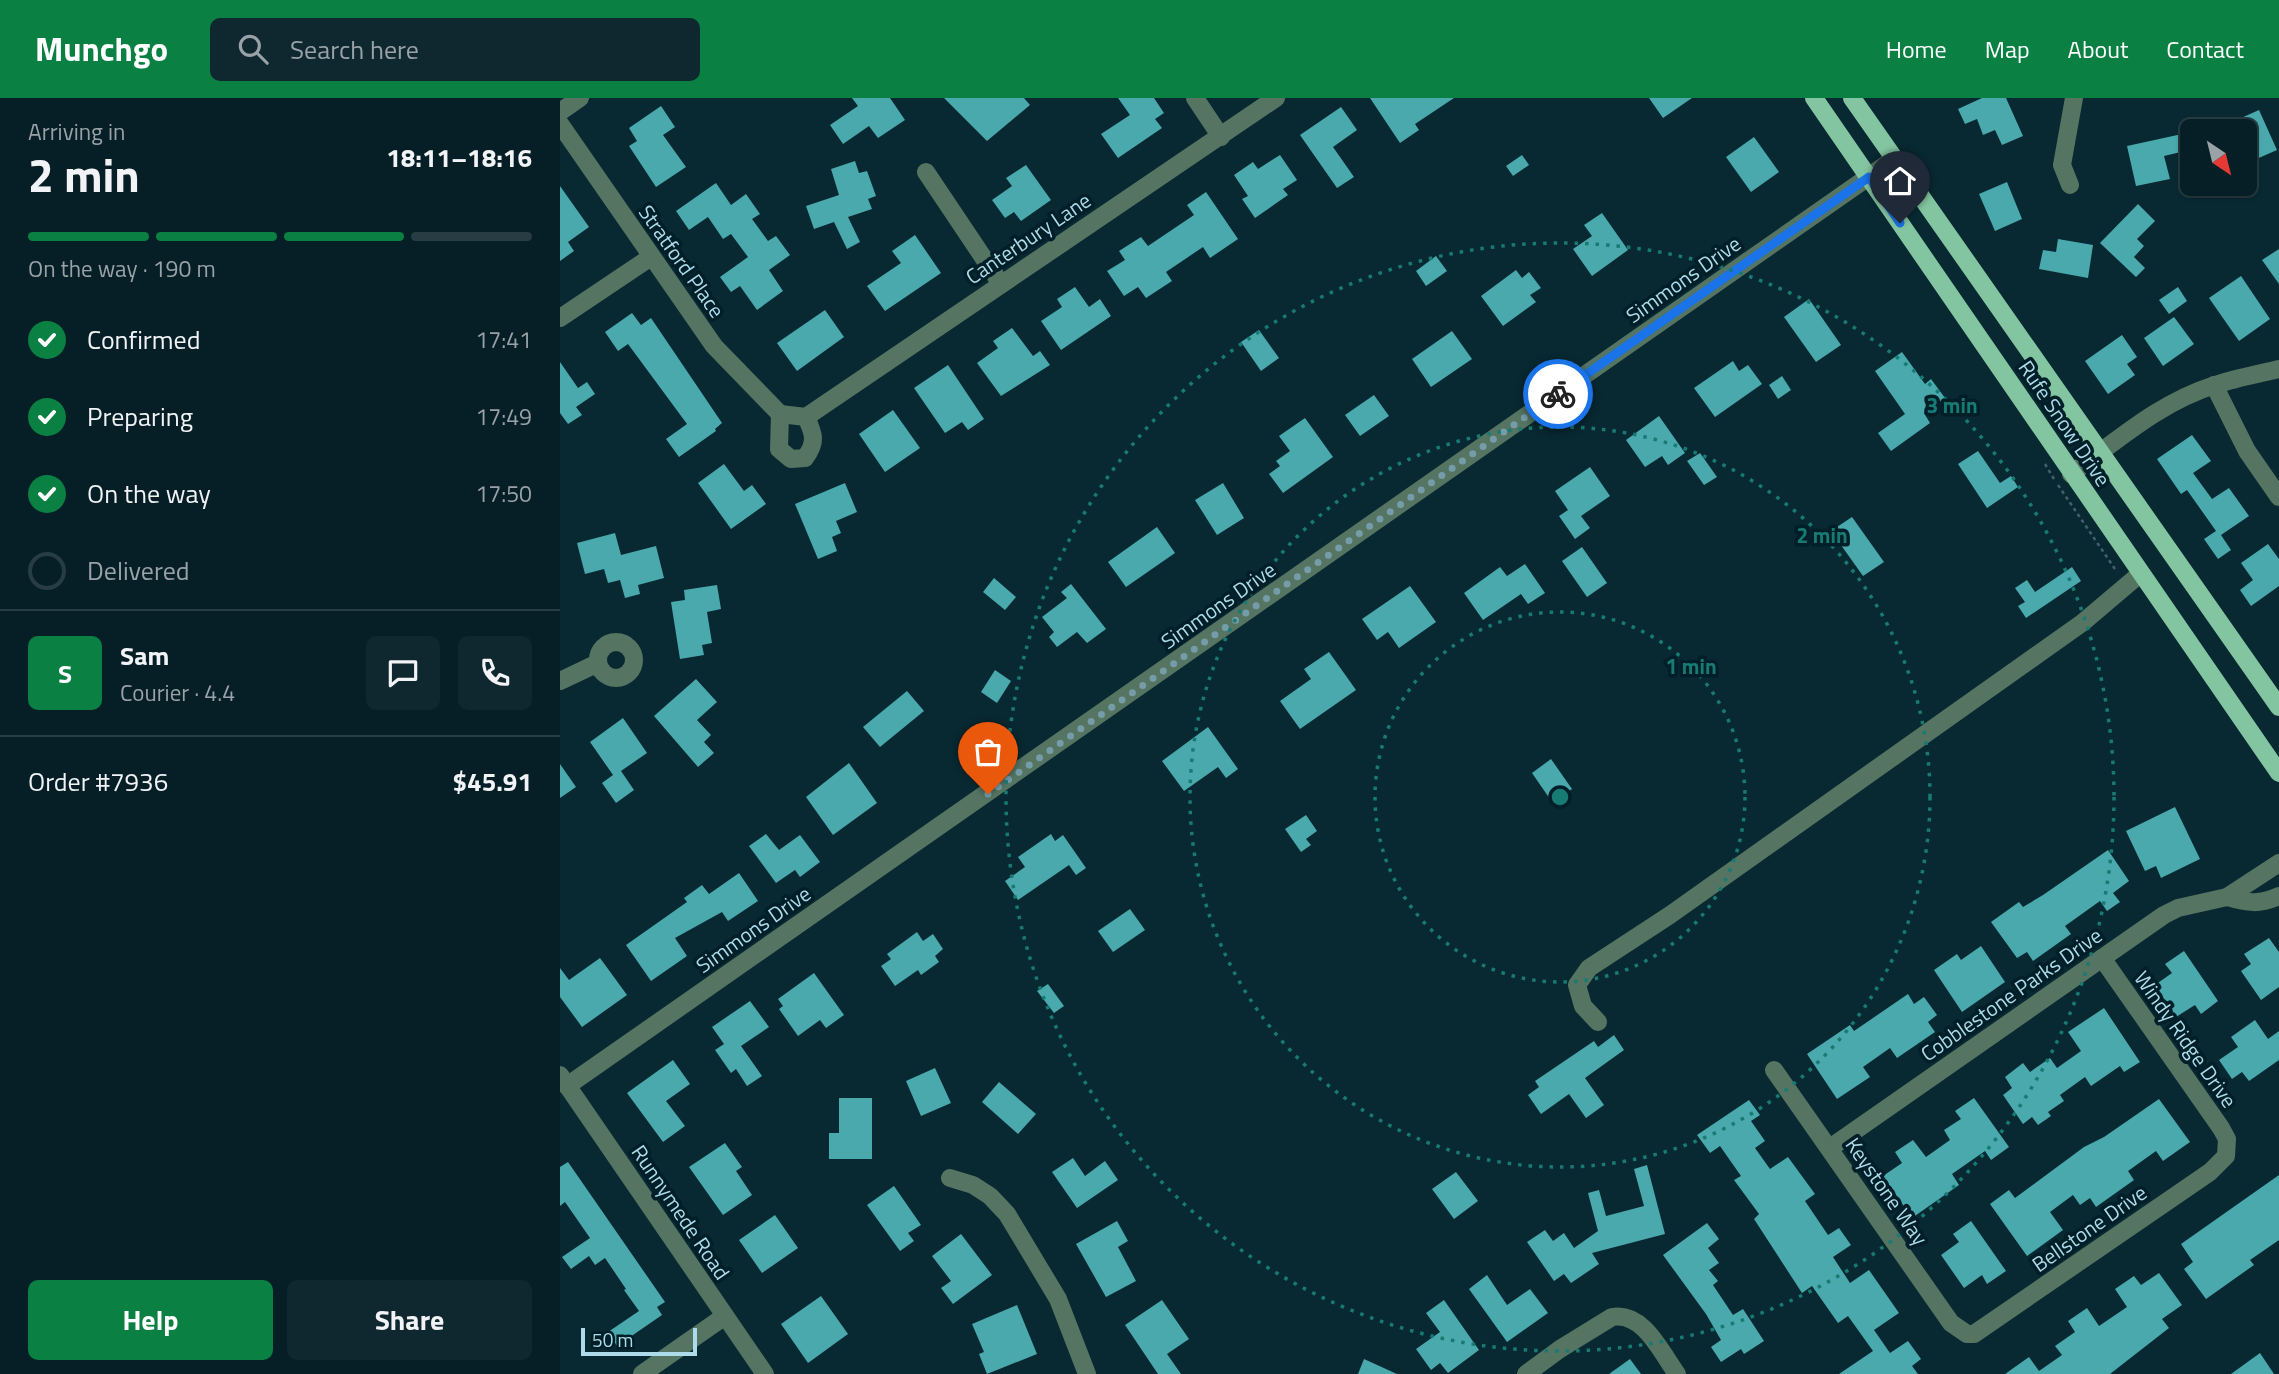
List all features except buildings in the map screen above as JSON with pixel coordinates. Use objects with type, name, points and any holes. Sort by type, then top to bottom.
[{"type":"main road","name":"Rufe Snow Drive","points":[[1815,98],[2279,773]]},
{"type":"main road","name":"Rufe Snow Drive","points":[[1852,98],[2279,707]]},
{"type":"street","points":[[560,112],[580,98]]},
{"type":"street","points":[[1195,98],[1221,137]]},
{"type":"street","name":"Canterbury Lane","points":[[806,417],[1276,98]]},
{"type":"street","points":[[2070,185],[2062,165],[2074,98]]},
{"type":"street","name":"Stratford Place","points":[[560,124],[714,346],[780,414]]},
{"type":"street","name":"Simmons Drive","points":[[564,1080],[1894,159]]},
{"type":"street","points":[[926,172],[1001,284]]},
{"type":"street","points":[[560,318],[651,257]]},
{"type":"street","points":[[2071,474],[2152,414],[2214,385],[2279,369]]},
{"type":"street","points":[[2214,385],[2247,451],[2279,497]]},
{"type":"street","points":[[780,414],[806,417],[814,435],[814,447],[805,458],[791,458],[779,449],[780,414]]},
{"type":"street","points":[[1598,1022],[1583,1006],[1577,985],[1588,968],[1670,915],[2082,623],[2140,574]]},
{"type":"street","points":[[560,681],[598,663]]},
{"type":"street","name":"Cobblestone Parks Drive","points":[[1830,1149],[2171,912],[2227,897],[2279,863]]},
{"type":"street","name":"Cobblestone Parks Drive","points":[[2227,897],[2250,903],[2265,902],[2279,896]]},
{"type":"street","name":"Windy Ridge Drive","points":[[2102,958],[2221,1128],[2228,1148]]},
{"type":"street","name":"Keystone Way","points":[[1774,1070],[1951,1323],[1967,1334]]},
{"type":"street","name":"Runnymede Road","points":[[564,1080],[765,1374]]},
{"type":"street","name":"Bellstone Drive","points":[[1967,1334],[1985,1329],[2210,1172],[2222,1162],[2228,1148]]},
{"type":"street","points":[[950,1178],[973,1185],[990,1196],[1007,1214],[1058,1299],[1083,1373]]},
{"type":"street","points":[[1526,1374],[1560,1349],[1612,1317],[1621,1315],[1634,1318],[1677,1374]]},
{"type":"street","points":[[642,1374],[726,1316]]},
{"type":"way so far","points":[[988,794],[1558,394]]},
{"type":"route","points":[[1558,394],[1869,177],[1900,223]]}]
